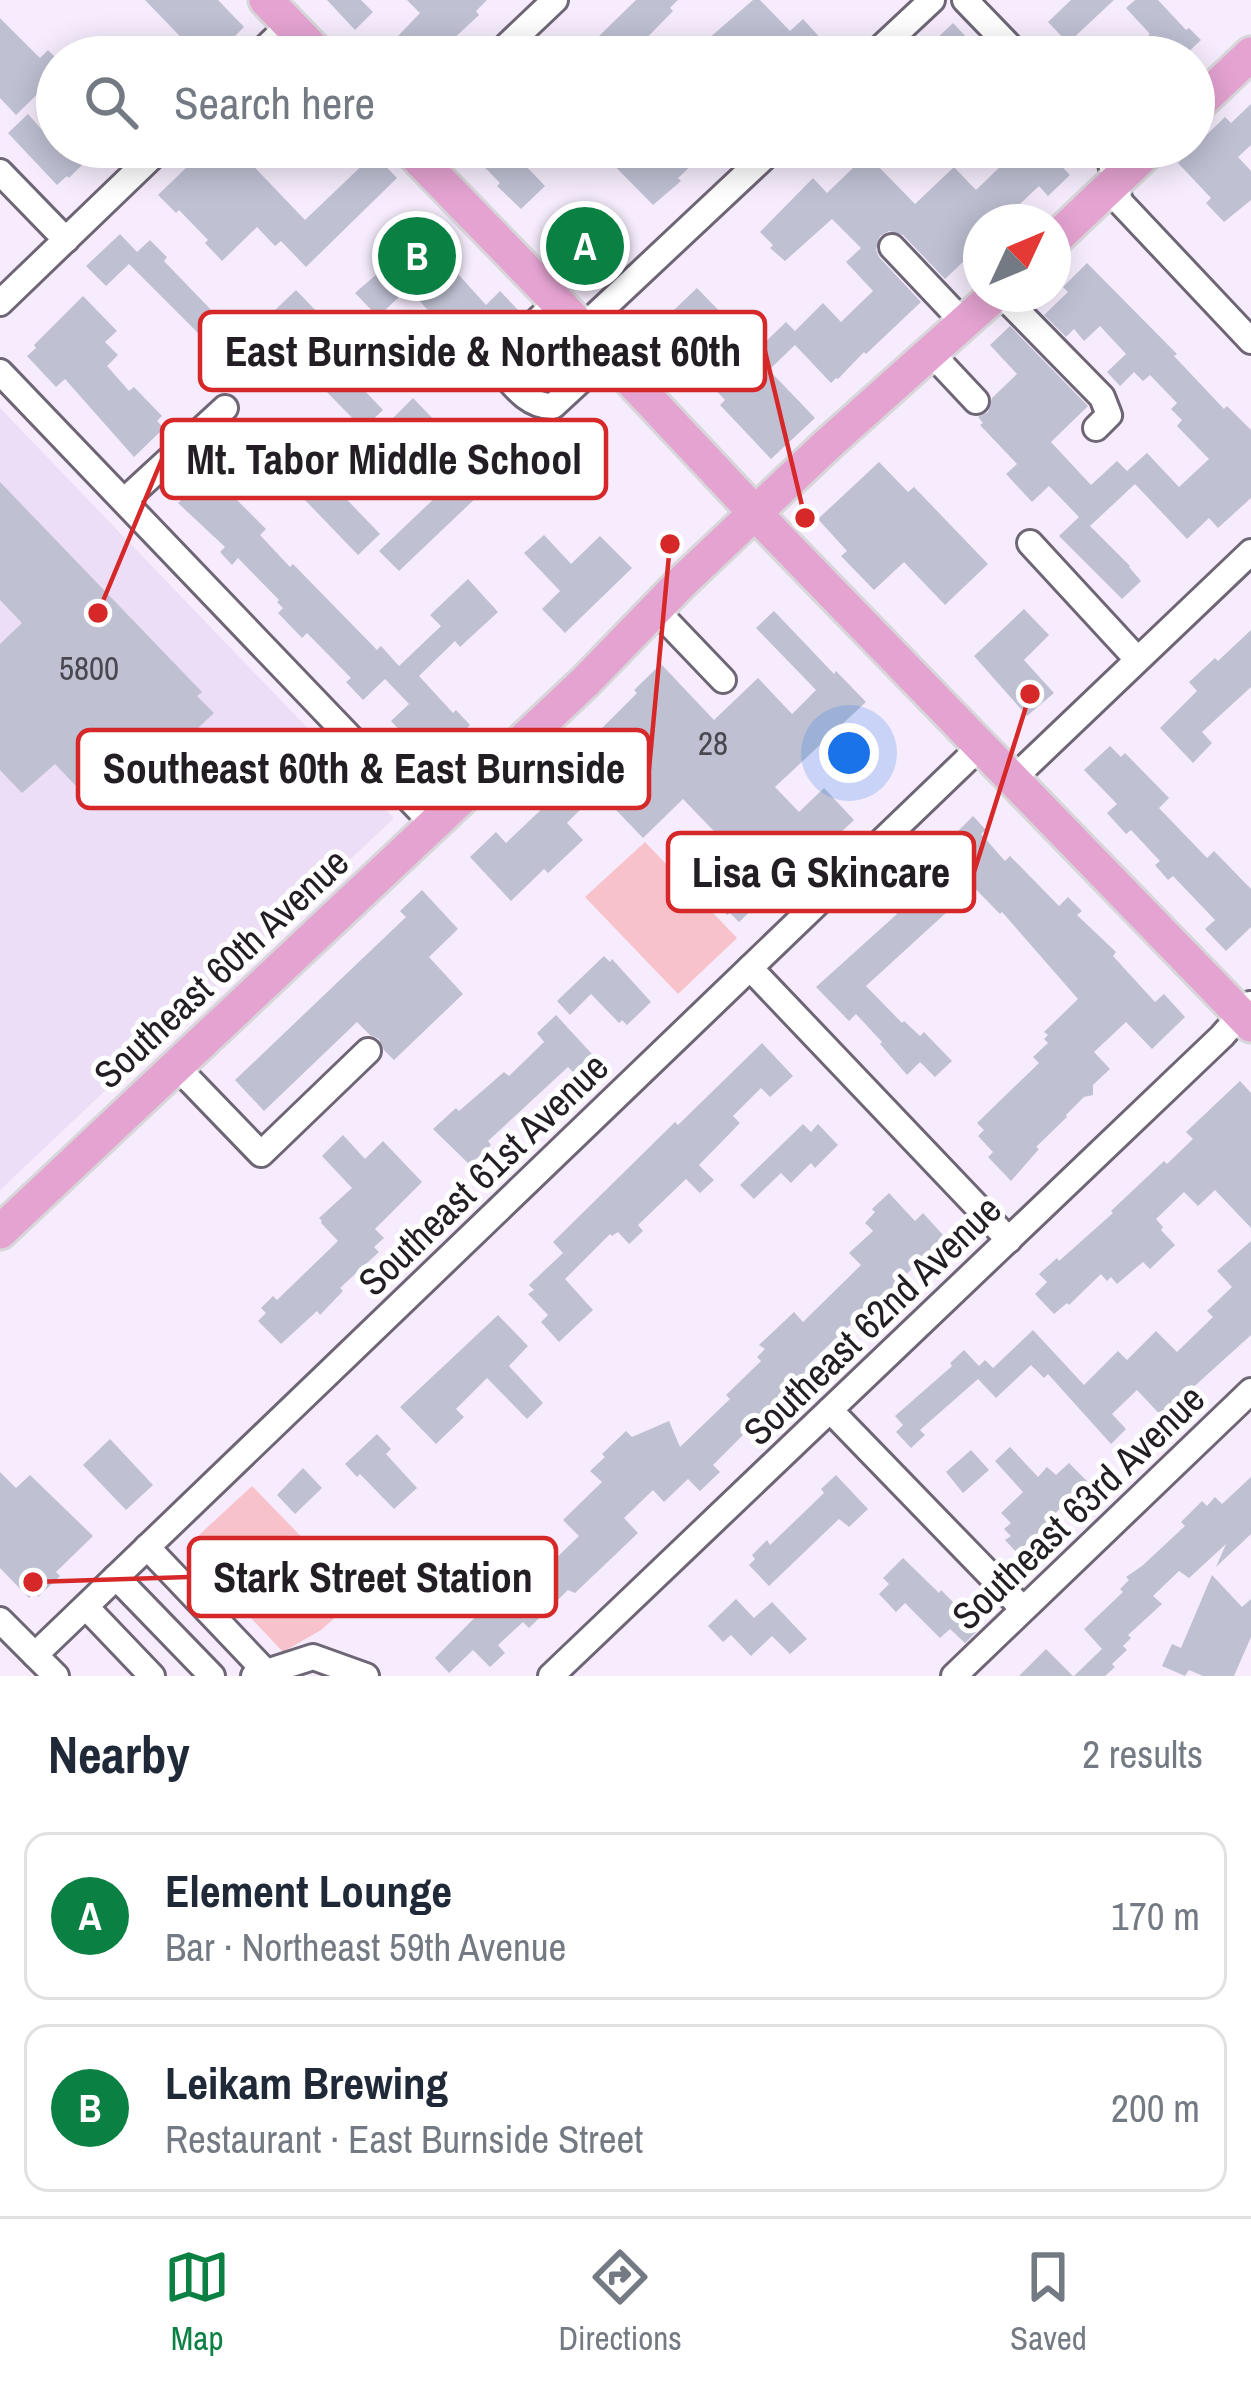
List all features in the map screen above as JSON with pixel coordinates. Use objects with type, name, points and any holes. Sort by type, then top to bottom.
[{"type":"main road","points":[[278,12],[301,36]]},
{"type":"main road","points":[[1215,88],[1251,54]]},
{"type":"main road","points":[[427,168],[756,513],[1248,1014]]},
{"type":"main road","points":[[1071,224],[1130,168]]},
{"type":"main road","name":"Southeast 60th Avenue","points":[[0,1232],[586,681],[756,513],[977,312]]},
{"type":"street","points":[[517,36],[555,0]]},
{"type":"street","points":[[893,36],[932,0]]},
{"type":"street","points":[[965,0],[1000,36]]},
{"type":"street","points":[[0,303],[140,168]]},
{"type":"street","points":[[582,328],[753,168]]},
{"type":"street","points":[[1113,168],[1120,202],[1251,341]]},
{"type":"street","points":[[0,172],[66,240]]},
{"type":"street","points":[[892,247],[964,323]]},
{"type":"street","points":[[557,302],[497,359],[496,365],[523,396],[544,407],[553,406],[607,356]]},
{"type":"street","points":[[1016,312],[1102,397],[1109,416],[1096,428]]},
{"type":"street","points":[[931,353],[976,401]]},
{"type":"street","points":[[0,373],[434,825]]},
{"type":"street","points":[[125,500],[225,408]]},
{"type":"street","points":[[1030,543],[1138,659]]},
{"type":"street","points":[[1014,778],[1251,551]]},
{"type":"street","points":[[656,610],[723,680]]},
{"type":"street","name":"Southeast 61st Avenue","points":[[35,1655],[982,745]]},
{"type":"street","points":[[750,968],[1009,1240]]},
{"type":"street","name":"Southeast 62nd Avenue","points":[[551,1676],[1248,1014]]},
{"type":"street","points":[[178,1067],[261,1154],[368,1052]]},
{"type":"street","name":"Southeast 63rd Avenue","points":[[954,1676],[1251,1390]]},
{"type":"street","points":[[830,1410],[1023,1610]]},
{"type":"street","points":[[147,1546],[260,1674],[313,1657],[366,1676]]},
{"type":"street","points":[[116,1577],[212,1676]]},
{"type":"street","points":[[86,1607],[152,1676]]},
{"type":"street","points":[[5,1634],[56,1676]]},
{"type":"shaded area","points":[[0,408],[394,818],[0,1190]]},
{"type":"shaded area","points":[[645,842],[737,938],[678,994],[585,897]]},
{"type":"shaded area","points":[[252,1486],[359,1596],[321,1630],[283,1652],[185,1548]]},
{"type":"building","points":[[145,0],[218,0],[244,27],[235,36],[180,36]]},
{"type":"building","points":[[327,0],[361,0],[373,12],[355,30]]},
{"type":"building","points":[[407,0],[487,0],[456,36],[398,36],[420,13]]},
{"type":"building","points":[[636,0],[678,0],[649,36],[599,36]]},
{"type":"building","points":[[753,0],[760,0],[790,31],[803,19],[819,36],[712,36]]},
{"type":"building","points":[[1071,0],[1114,0],[1075,36],[1061,36],[1048,22]]},
{"type":"building","points":[[1135,0],[1158,0],[1197,36],[1148,36],[1126,8]]},
{"type":"building","points":[[0,18],[36,54],[36,95],[16,115],[0,98]]},
{"type":"building","points":[[953,23],[965,36],[939,36]]},
{"type":"building","points":[[1251,104],[1251,145],[1238,157],[1251,171],[1251,200],[1224,222],[1206,203],[1211,198],[1183,168],[1215,168],[1215,127],[1225,117],[1231,123]]},
{"type":"building","points":[[28,114],[36,123],[36,163],[8,133]]},
{"type":"building","points":[[41,168],[79,168],[69,178],[57,185]]},
{"type":"building","points":[[186,168],[255,168],[305,220],[359,168],[387,168],[397,178],[306,267],[281,241],[275,246],[257,227],[222,261],[179,210],[176,213],[158,195]]},
{"type":"building","points":[[485,168],[528,168],[545,186],[521,209],[497,186],[500,183]]},
{"type":"building","points":[[617,168],[689,168],[653,205]]},
{"type":"building","points":[[853,168],[880,168],[915,204],[953,168],[976,190],[999,168],[1063,168],[1070,175],[1048,196],[1039,186],[1020,204],[963,204],[963,262],[945,279],[903,235],[889,231],[880,236],[879,257],[921,302],[831,383],[795,345],[769,370],[815,418],[771,459],[720,405],[725,400],[656,327],[697,288],[757,350],[786,322],[795,331],[823,303],[841,322],[873,291],[846,262],[861,248],[832,219],[785,261],[760,232],[813,178],[827,193]]},
{"type":"building","points":[[589,205],[623,250],[588,284],[548,242],[561,223]]},
{"type":"building","points":[[120,234],[137,252],[150,240],[216,315],[220,311],[272,364],[250,385],[129,264],[106,286],[86,266]]},
{"type":"building","points":[[422,235],[436,250],[432,253],[486,305],[500,291],[519,311],[459,381],[434,355],[452,338],[411,291],[378,317],[355,293]]},
{"type":"building","points":[[1087,263],[1224,409],[1227,406],[1251,430],[1251,498],[1218,528],[1209,518],[1187,539],[1135,484],[1090,526],[1141,581],[1122,599],[1059,536],[1079,517],[1049,486],[1032,502],[1006,474],[1017,464],[978,417],[988,412],[992,398],[1017,374],[990,345],[1010,326],[1088,406],[1051,442],[1091,485],[1117,461],[1127,471],[1147,453],[1179,487],[1209,459],[1177,426],[1182,420],[1171,409],[1177,403],[1150,375],[1143,381],[1134,372],[1120,386],[1107,372],[1126,354],[1100,326],[1084,341],[1074,329],[1066,337],[1044,315],[1071,312],[1071,279]]},
{"type":"building","points":[[296,290],[360,357],[345,370],[383,410],[363,429],[322,387],[335,375],[274,311]]},
{"type":"building","points":[[83,296],[117,331],[105,342],[118,355],[107,366],[129,391],[134,387],[162,416],[157,421],[162,430],[134,457],[65,379],[56,387],[27,356]]},
{"type":"building","points":[[413,398],[465,452],[444,473],[392,419]]},
{"type":"building","points":[[310,448],[337,476],[330,482],[380,534],[358,555],[303,498],[310,491],[288,469]]},
{"type":"building","points":[[879,462],[908,492],[914,487],[988,564],[945,605],[904,562],[874,590],[841,556],[847,551],[818,519]]},
{"type":"building","points":[[215,472],[239,493],[234,497],[266,529],[260,535],[290,567],[293,564],[377,650],[381,646],[399,666],[441,626],[430,615],[468,579],[498,612],[460,647],[455,641],[419,676],[470,725],[465,730],[469,734],[435,767],[391,721],[409,704],[385,679],[363,700],[346,682],[351,678],[307,633],[302,638],[278,613],[283,608],[279,600],[238,558],[232,565],[220,552],[225,547],[178,503]]},
{"type":"building","points":[[460,474],[480,494],[399,571],[379,551]]},
{"type":"building","points":[[0,482],[202,692],[197,696],[214,713],[144,779],[135,770],[96,807],[55,764],[22,793],[0,770],[0,644],[22,623],[0,600]]},
{"type":"building","points":[[544,535],[571,564],[600,536],[632,568],[565,633],[542,609],[560,591],[524,553]]},
{"type":"building","points":[[1024,609],[1049,635],[1024,660],[1054,693],[1027,716],[974,656]]},
{"type":"building","points":[[774,611],[866,702],[775,787],[799,812],[824,788],[854,820],[802,869],[793,860],[751,899],[757,905],[739,922],[704,888],[711,882],[706,877],[733,851],[683,799],[643,838],[615,809],[641,780],[598,732],[661,664],[714,720],[758,678],[792,714],[816,690],[756,628]]},
{"type":"building","points":[[1251,630],[1251,687],[1202,732],[1212,743],[1193,763],[1160,728],[1197,691],[1189,682]]},
{"type":"building","points":[[1110,746],[1121,757],[1125,753],[1169,798],[1159,808],[1207,858],[1214,851],[1251,889],[1251,927],[1226,951],[1205,929],[1215,920],[1173,876],[1168,880],[1155,865],[1160,861],[1131,830],[1126,834],[1107,813],[1117,804],[1084,770]]},
{"type":"building","points":[[568,779],[589,801],[567,823],[583,840],[511,901],[470,857],[496,832],[506,843],[545,806],[546,795]]},
{"type":"building","points":[[973,816],[986,830],[981,834],[1005,861],[1010,856],[1059,906],[1068,897],[1082,911],[1077,915],[1116,952],[1113,956],[1155,1002],[1164,994],[1185,1017],[1152,1049],[1126,1022],[1094,1052],[1110,1069],[1093,1085],[1093,1095],[1084,1097],[1066,1115],[1011,1181],[988,1157],[993,1152],[978,1136],[984,1130],[977,1123],[1039,1063],[1033,1057],[1048,1043],[1044,1032],[1078,999],[1002,912],[958,871],[933,895],[948,911],[866,986],[902,1023],[920,1036],[924,1032],[952,1061],[935,1077],[920,1062],[907,1075],[856,1014],[849,1021],[816,987],[897,914],[889,901]]},
{"type":"building","points":[[422,890],[458,929],[429,957],[463,994],[394,1060],[379,1039],[357,1022],[264,1111],[235,1080],[406,917],[400,911]]},
{"type":"building","points":[[604,956],[651,1002],[627,1025],[622,1020],[619,1023],[591,994],[570,1015],[557,1001]]},
{"type":"building","points":[[556,1015],[592,1054],[573,1072],[568,1067],[488,1141],[491,1145],[470,1165],[433,1129],[504,1072],[509,1076],[544,1042],[537,1033]]},
{"type":"building","points":[[762,1043],[793,1076],[770,1097],[761,1088],[733,1116],[740,1123],[699,1165],[714,1180],[700,1193],[686,1179],[638,1225],[643,1231],[629,1244],[618,1232],[610,1234],[565,1279],[593,1310],[559,1342],[541,1322],[548,1315],[528,1294],[534,1290],[529,1285],[563,1253],[553,1242]]},
{"type":"building","points":[[1240,1081],[1251,1093],[1251,1228],[1215,1190],[1198,1206],[1184,1192],[1156,1219],[1175,1245],[1150,1269],[1143,1262],[1117,1284],[1101,1274],[1054,1314],[1035,1294],[1047,1282],[1039,1274],[1113,1213],[1164,1161],[1167,1164],[1193,1139],[1186,1132]]},
{"type":"building","points":[[803,1124],[811,1132],[818,1124],[838,1145],[791,1183],[781,1173],[754,1199],[740,1185]]},
{"type":"building","points":[[343,1135],[365,1159],[383,1141],[422,1182],[375,1229],[384,1238],[374,1247],[379,1252],[340,1288],[343,1291],[320,1315],[317,1311],[281,1344],[258,1321],[266,1313],[261,1308],[273,1296],[277,1300],[338,1241],[319,1218],[352,1188],[322,1156]]},
{"type":"building","points":[[889,1193],[915,1221],[923,1213],[943,1235],[942,1243],[740,1432],[743,1435],[713,1465],[720,1472],[700,1491],[688,1479],[664,1502],[653,1490],[624,1518],[638,1533],[575,1593],[568,1590],[529,1628],[523,1622],[498,1645],[505,1653],[490,1667],[473,1650],[449,1673],[435,1658],[489,1603],[469,1582],[484,1568],[507,1592],[534,1566],[518,1550],[530,1538],[552,1562],[579,1536],[563,1520],[602,1482],[590,1471],[626,1431],[632,1437],[669,1421],[680,1447],[761,1361],[757,1357],[765,1349],[759,1345],[794,1312],[803,1322],[861,1265],[849,1253],[873,1231],[865,1223]]},
{"type":"building","points":[[1251,1241],[1251,1335],[1188,1392],[1194,1399],[1168,1423],[1137,1390],[1112,1414],[1126,1429],[1111,1444],[1048,1374],[1044,1378],[1031,1365],[996,1398],[978,1379],[920,1430],[925,1435],[911,1448],[896,1432],[903,1425],[895,1416],[964,1350],[979,1366],[985,1360],[993,1368],[1033,1330],[1084,1385],[1118,1351],[1127,1360],[1156,1331],[1177,1352],[1213,1317],[1207,1311],[1232,1287],[1217,1271]]},
{"type":"building","points":[[498,1315],[528,1346],[509,1366],[543,1403],[527,1419],[487,1378],[456,1409],[464,1417],[436,1444],[400,1407]]},
{"type":"building","points":[[377,1434],[391,1449],[386,1454],[417,1488],[394,1509],[345,1464]]},
{"type":"building","points":[[110,1439],[153,1485],[126,1510],[83,1465]]},
{"type":"building","points":[[1010,1447],[1038,1477],[1047,1467],[1056,1475],[1069,1463],[1093,1487],[1081,1499],[1075,1493],[1043,1526],[1048,1532],[1019,1555],[1005,1540],[1011,1536],[1004,1529],[1011,1523],[1001,1513],[1023,1492],[995,1461]]},
{"type":"building","points":[[971,1450],[989,1470],[963,1493],[946,1472]]},
{"type":"building","points":[[303,1468],[322,1488],[295,1514],[277,1495]]},
{"type":"building","points":[[0,1472],[16,1488],[30,1475],[93,1536],[38,1597],[34,1592],[29,1598],[0,1568]]},
{"type":"building","points":[[836,1475],[868,1509],[849,1527],[839,1519],[769,1586],[749,1565],[755,1559],[752,1555],[767,1540],[770,1545],[824,1493],[821,1489]]},
{"type":"building","points":[[1251,1477],[1251,1534],[1216,1567],[1226,1544],[1189,1578],[1179,1571],[1153,1596],[1162,1604],[1128,1635],[1131,1638],[1123,1646],[1127,1650],[1105,1676],[1074,1676],[1102,1649],[1084,1629],[1123,1592],[1126,1577],[1185,1526],[1181,1522],[1202,1501],[1207,1506],[1215,1497],[1222,1504]]},
{"type":"building","points":[[903,1558],[956,1605],[953,1609],[976,1632],[965,1643],[950,1629],[940,1638],[905,1603],[896,1612],[879,1594],[889,1584],[883,1578]]},
{"type":"building","points":[[1212,1575],[1242,1607],[1251,1599],[1251,1637],[1234,1676],[1203,1676],[1189,1670],[1185,1676],[1162,1666],[1172,1644],[1181,1648]]},
{"type":"building","points":[[736,1599],[754,1618],[772,1602],[807,1639],[790,1654],[772,1636],[751,1656],[731,1635],[723,1642],[708,1626]]},
{"type":"building","points":[[1046,1649],[1073,1676],[1019,1676]]},
{"type":"place","name":"Element Lounge","points":[[585,246]]},
{"type":"place","name":"Leikam Brewing","points":[[417,256]]},
{"type":"place","name":"East Burnside & Northeast 60th","points":[[805,518]]},
{"type":"place","name":"Southeast 60th & East Burnside","points":[[670,544]]},
{"type":"place","name":"Mt. Tabor Middle School","points":[[98,613]]},
{"type":"place","name":"Lisa G Skincare","points":[[1030,694]]},
{"type":"place","name":"Stark Street Station","points":[[33,1582]]}]
